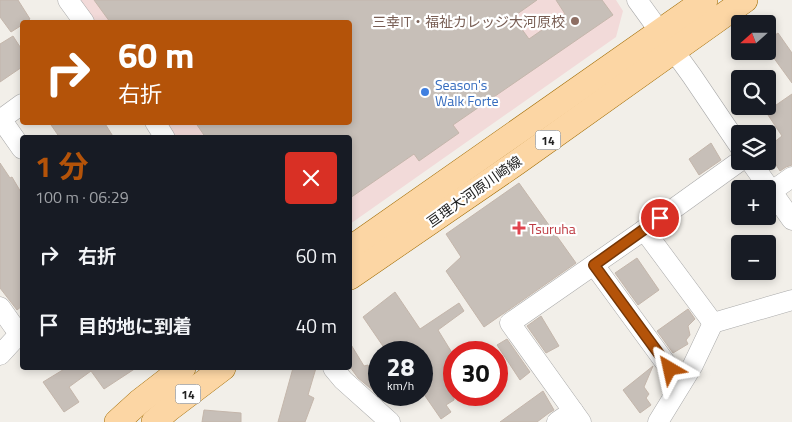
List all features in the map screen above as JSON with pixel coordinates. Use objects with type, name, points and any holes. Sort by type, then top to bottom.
[{"type":"main road","name":"亘理大河原川崎線","points":[[352,276],[516,163],[666,41],[705,0]]},
{"type":"main road","name":"亘理大河原川崎線","points":[[352,248],[666,41],[745,0]]},
{"type":"main road","name":"14","points":[[118,422],[139,402],[180,370]]},
{"type":"main road","name":"14","points":[[154,422],[220,370]]},
{"type":"street","points":[[68,0],[83,20]]},
{"type":"street","points":[[637,0],[731,134]]},
{"type":"street","points":[[20,105],[1,119],[20,146]]},
{"type":"street","points":[[570,418],[510,323],[731,167]]},
{"type":"street","points":[[776,188],[792,177]]},
{"type":"street","points":[[776,197],[792,220]]},
{"type":"street","points":[[644,230],[713,323]]},
{"type":"street","points":[[594,265],[681,384]]},
{"type":"street","points":[[658,422],[693,365],[713,323],[792,300]]},
{"type":"street","points":[[0,307],[20,331]]},
{"type":"street","points":[[0,355],[20,333]]},
{"type":"street","points":[[335,370],[343,380],[390,422]]},
{"type":"shaded area","name":"Season's Walk Forte","points":[[80,0],[616,0],[623,11],[616,37],[352,223],[352,135],[174,135],[166,125],[352,125],[352,20],[95,20]]},
{"type":"building","points":[[0,0],[18,0],[30,19],[20,20],[20,26],[11,32],[0,17]]},
{"type":"building","name":"Season's Walk Forte","points":[[94,0],[537,0],[513,17],[529,39],[565,14],[556,0],[602,0],[613,15],[453,125],[459,133],[419,161],[414,154],[352,197],[352,135],[204,135],[197,125],[352,125],[352,20],[109,20]]},
{"type":"building","points":[[778,33],[792,53],[792,83],[775,60],[776,34]]},
{"type":"building","points":[[13,36],[20,47],[20,68],[0,82],[0,44]]},
{"type":"building","points":[[792,94],[792,165],[780,171],[776,165],[776,141],[782,136],[768,115],[776,115],[776,105]]},
{"type":"building","points":[[51,125],[106,125],[112,135],[58,135]]},
{"type":"building","points":[[711,143],[721,160],[699,175],[689,159]]},
{"type":"building","points":[[0,163],[10,178],[12,177],[20,191],[20,308],[17,310],[0,288]]},
{"type":"building","points":[[519,183],[576,263],[484,327],[446,271],[461,257],[446,234]]},
{"type":"building","points":[[637,258],[659,290],[638,305],[615,273]]},
{"type":"building","points":[[395,292],[420,329],[459,303],[464,311],[438,330],[445,341],[443,341],[443,406],[447,406],[451,412],[441,419],[432,406],[433,341],[379,341],[363,317]]},
{"type":"building","points":[[688,309],[695,319],[688,326],[690,335],[686,340],[688,344],[673,353],[657,331]]},
{"type":"building","points":[[541,316],[559,346],[546,353],[527,326]]},
{"type":"building","points":[[507,339],[530,372],[520,380],[508,362],[508,341],[504,341]]},
{"type":"building","points":[[352,346],[364,366],[368,365],[368,386],[352,370]]},
{"type":"building","points":[[653,366],[644,387],[649,394],[646,398],[651,405],[640,413],[623,390]]},
{"type":"building","points":[[63,370],[133,370],[104,389],[91,371],[69,387],[79,402],[64,412],[43,382]]},
{"type":"building","points":[[292,370],[315,370],[308,395],[314,398],[305,422],[278,422]]},
{"type":"building","points":[[543,391],[554,410],[537,422],[500,422]]},
{"type":"building","points":[[204,410],[241,413],[241,422],[202,422]]},
{"type":"place","name":"三幸IT・福祉カレッジ大河原校","points":[[575,21]]},
{"type":"place","name":"Season's Walk Forte","points":[[425,92]]},
{"type":"place","name":"Tsuruha","points":[[519,228]]},
{"type":"route","points":[[660,218],[594,265],[670,369]]}]
